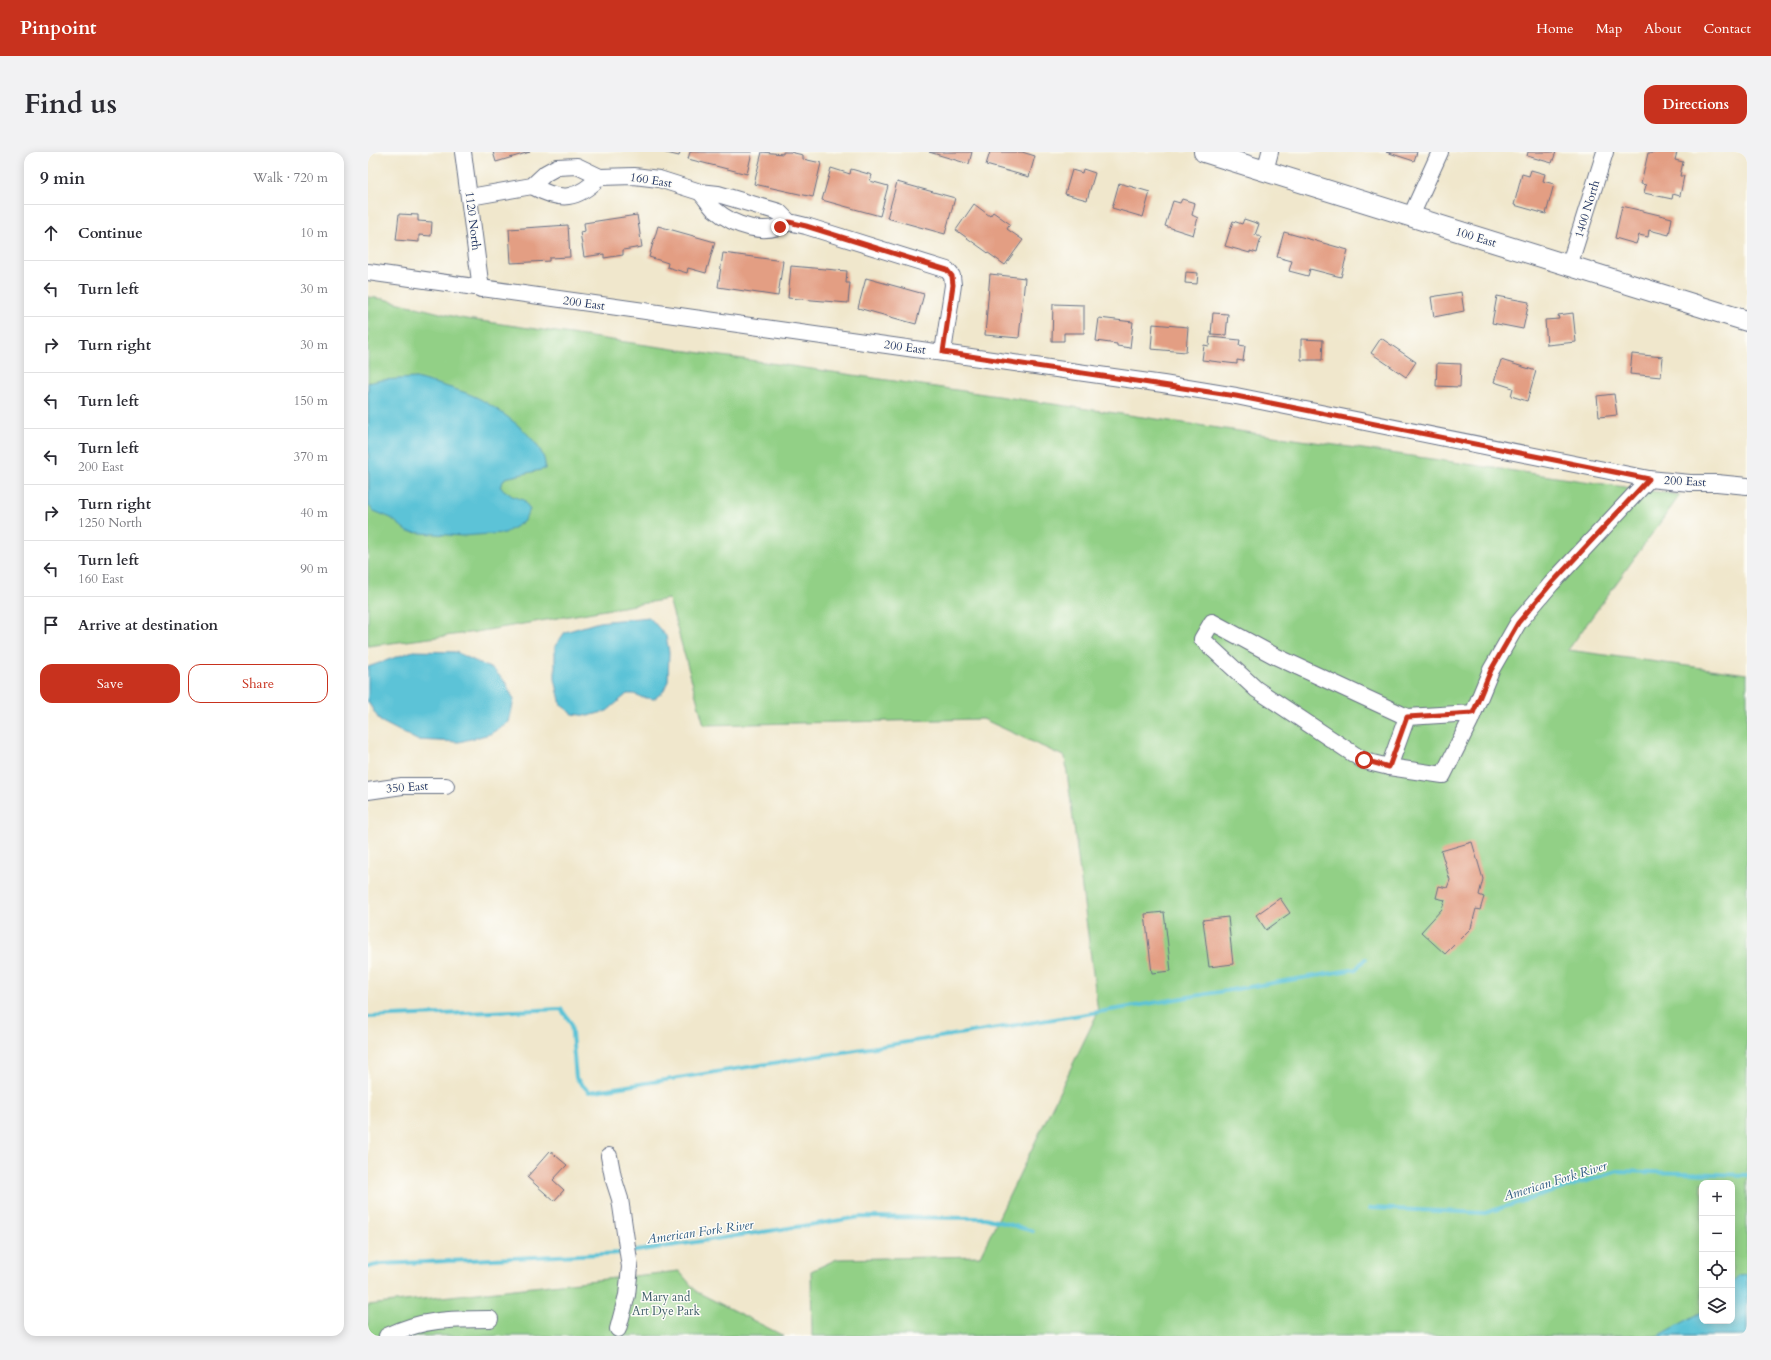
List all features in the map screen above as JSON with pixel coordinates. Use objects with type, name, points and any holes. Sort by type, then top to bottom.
[{"type":"main road","name":"100 East","points":[[1204,152],[1268,161],[1411,216],[1747,321]]},
{"type":"street","name":"1120 North","points":[[463,152],[481,289]]},
{"type":"street","points":[[1411,216],[1440,152]]},
{"type":"street","name":"1400 North","points":[[1569,266],[1605,152]]},
{"type":"street","name":"160 East","points":[[532,186],[546,173],[556,167],[577,166],[600,177],[634,176],[659,179],[700,192],[718,194],[779,212],[789,222],[932,264],[947,270],[952,276],[953,296],[943,352]]},
{"type":"street","points":[[470,197],[532,186],[547,195],[570,198],[582,192],[600,177]]},
{"type":"street","points":[[700,192],[714,208],[729,219],[743,226],[769,229],[780,227],[789,222]]},
{"type":"street","name":"200 East","points":[[368,272],[481,289],[943,352],[1236,396],[1649,479],[1747,486]]},
{"type":"street","points":[[1473,713],[1407,717],[1275,656],[1212,622],[1202,639],[1256,689],[1364,760],[1389,767],[1444,775],[1473,713],[1491,670],[1518,623],[1561,573],[1649,479]]},
{"type":"street","points":[[1389,767],[1407,717]]},
{"type":"street","name":"350 East","points":[[368,791],[402,786],[446,786]]},
{"type":"street","points":[[609,1156],[613,1177],[620,1199],[630,1267],[627,1295],[618,1329]]},
{"type":"street","points":[[387,1336],[427,1322],[457,1319],[490,1319]]},
{"type":"green space","points":[[368,297],[384,299],[460,318],[1680,495],[1568,650],[1747,674],[1747,1336],[812,1336],[811,1271],[837,1259],[980,1256],[1098,1012],[1065,757],[983,719],[704,725],[669,599],[476,632],[368,646]]},
{"type":"green space","name":"Mary and Art Dye Park","points":[[679,1271],[697,1292],[784,1336],[368,1336],[368,1305]]},
{"type":"water","points":[[416,378],[463,392],[487,403],[521,428],[539,448],[544,459],[545,469],[505,478],[500,487],[512,496],[524,500],[530,510],[523,522],[505,533],[462,536],[408,532],[391,518],[374,511],[369,506],[368,383],[381,380]]},
{"type":"water","points":[[649,617],[666,636],[669,652],[668,681],[663,692],[654,699],[641,697],[634,694],[627,694],[607,711],[588,716],[573,714],[561,705],[555,679],[555,646],[565,632],[599,622]]},
{"type":"water","points":[[413,651],[456,652],[494,670],[506,683],[514,700],[509,722],[490,734],[459,742],[417,740],[380,721],[368,702],[368,667]]},
{"type":"water","points":[[1747,1274],[1747,1336],[1658,1336],[1699,1314],[1699,1324],[1735,1324],[1735,1279],[1739,1275]]},
{"type":"building","points":[[493,152],[530,152],[496,162]]},
{"type":"building","points":[[662,152],[680,152],[679,156]]},
{"type":"building","points":[[690,152],[752,152],[747,174],[688,159]]},
{"type":"building","points":[[762,152],[783,154],[783,152],[790,152],[803,155],[803,159],[821,163],[813,197],[754,184]]},
{"type":"building","points":[[929,152],[972,152],[969,164]]},
{"type":"building","points":[[990,152],[1022,152],[1035,156],[1029,177],[986,165]]},
{"type":"building","points":[[1386,152],[1417,152],[1414,161]]},
{"type":"building","points":[[1528,152],[1556,152],[1552,163],[1527,156]]},
{"type":"building","points":[[1677,152],[1675,160],[1683,162],[1680,176],[1684,176],[1680,196],[1673,194],[1672,199],[1644,193],[1646,185],[1641,184],[1648,153]]},
{"type":"building","points":[[831,168],[850,174],[851,169],[872,175],[870,181],[888,186],[880,216],[822,200]]},
{"type":"building","points":[[1083,169],[1095,173],[1087,200],[1065,194],[1072,170],[1082,173]]},
{"type":"building","points":[[1531,170],[1545,174],[1543,181],[1554,184],[1546,214],[1514,205],[1522,174],[1529,176]]},
{"type":"building","points":[[897,182],[955,198],[945,234],[887,218]]},
{"type":"building","points":[[1119,183],[1150,192],[1143,217],[1112,208]]},
{"type":"building","points":[[1182,199],[1195,203],[1192,215],[1198,218],[1193,235],[1165,226],[1173,201],[1180,203]]},
{"type":"building","points":[[974,204],[990,216],[993,212],[1010,224],[1007,229],[1023,240],[1005,265],[956,230]]},
{"type":"building","points":[[1622,206],[1672,218],[1669,235],[1649,230],[1648,237],[1639,235],[1636,244],[1615,238]]},
{"type":"building","points":[[399,214],[418,215],[418,221],[432,222],[431,236],[419,235],[419,242],[396,240]]},
{"type":"building","points":[[637,215],[642,247],[623,250],[623,255],[604,258],[604,254],[584,257],[580,232],[585,231],[584,223]]},
{"type":"building","points":[[1244,219],[1259,224],[1255,235],[1261,237],[1257,253],[1250,251],[1250,253],[1225,246],[1233,221],[1242,224]]},
{"type":"building","points":[[568,225],[570,257],[549,258],[549,261],[511,263],[509,229]]},
{"type":"building","points":[[658,226],[715,242],[706,273],[688,268],[687,273],[667,267],[668,263],[649,257]]},
{"type":"building","points":[[1284,232],[1348,250],[1341,277],[1310,269],[1308,276],[1289,271],[1292,261],[1277,257]]},
{"type":"building","points":[[723,253],[783,261],[778,296],[718,287]]},
{"type":"building","points":[[791,266],[847,271],[846,283],[850,283],[848,303],[788,298]]},
{"type":"building","points":[[1186,272],[1198,273],[1197,284],[1185,283]]},
{"type":"building","points":[[990,274],[1025,278],[1019,338],[985,335]]},
{"type":"building","points":[[866,278],[924,294],[916,324],[858,308]]},
{"type":"building","points":[[1461,292],[1464,311],[1434,317],[1431,297]]},
{"type":"building","points":[[1497,296],[1529,302],[1523,329],[1492,323]]},
{"type":"building","points":[[1053,304],[1084,305],[1084,333],[1064,333],[1064,341],[1052,341]]},
{"type":"building","points":[[1213,313],[1228,314],[1226,335],[1211,334]]},
{"type":"building","points":[[1573,313],[1576,342],[1547,345],[1545,320],[1559,319],[1558,315]]},
{"type":"building","points":[[1099,318],[1133,322],[1130,348],[1117,346],[1117,344],[1096,341]]},
{"type":"building","points":[[1153,324],[1188,327],[1186,352],[1151,349]]},
{"type":"building","points":[[1210,337],[1240,340],[1239,345],[1245,346],[1243,361],[1237,360],[1237,364],[1202,360],[1204,345],[1209,346]]},
{"type":"building","points":[[1381,338],[1416,362],[1406,377],[1371,353]]},
{"type":"building","points":[[1301,339],[1323,340],[1322,360],[1301,360]]},
{"type":"building","points":[[1632,354],[1663,357],[1661,377],[1630,374]]},
{"type":"building","points":[[1501,360],[1536,371],[1527,401],[1511,396],[1513,388],[1494,382]]},
{"type":"building","points":[[1437,363],[1461,364],[1460,387],[1436,386]]},
{"type":"building","points":[[1614,394],[1617,415],[1599,417],[1597,396]]},
{"type":"building","points":[[1472,842],[1483,879],[1479,895],[1484,897],[1480,910],[1476,909],[1471,928],[1445,954],[1421,932],[1442,909],[1445,900],[1436,898],[1439,886],[1447,888],[1450,880],[1441,851]]},
{"type":"building","points":[[1280,898],[1290,913],[1266,930],[1256,915]]},
{"type":"building","points":[[1164,912],[1171,971],[1152,973],[1145,914]]},
{"type":"building","points":[[1228,917],[1233,964],[1209,967],[1203,920]]},
{"type":"building","points":[[550,1151],[567,1165],[553,1180],[564,1190],[554,1201],[527,1177]]},
{"type":"waterway","points":[[368,1017],[561,1009],[571,1023],[576,1078],[589,1092],[1099,1012],[1356,969],[1365,959]]},
{"type":"waterway","name":"American Fork River","points":[[1370,1208],[1485,1213],[1618,1171],[1747,1175]]},
{"type":"waterway","name":"American Fork River","points":[[630,1252],[861,1217],[985,1218],[1033,1231]]},
{"type":"waterway","name":"American Fork River","points":[[368,1267],[381,1264],[623,1253]]},
{"type":"route","points":[[780,227],[789,222],[806,226],[932,264],[947,270],[952,276],[953,296],[943,352],[1236,396],[1649,479],[1585,546],[1518,623],[1491,670],[1473,713],[1407,717],[1389,767],[1364,760]]}]
